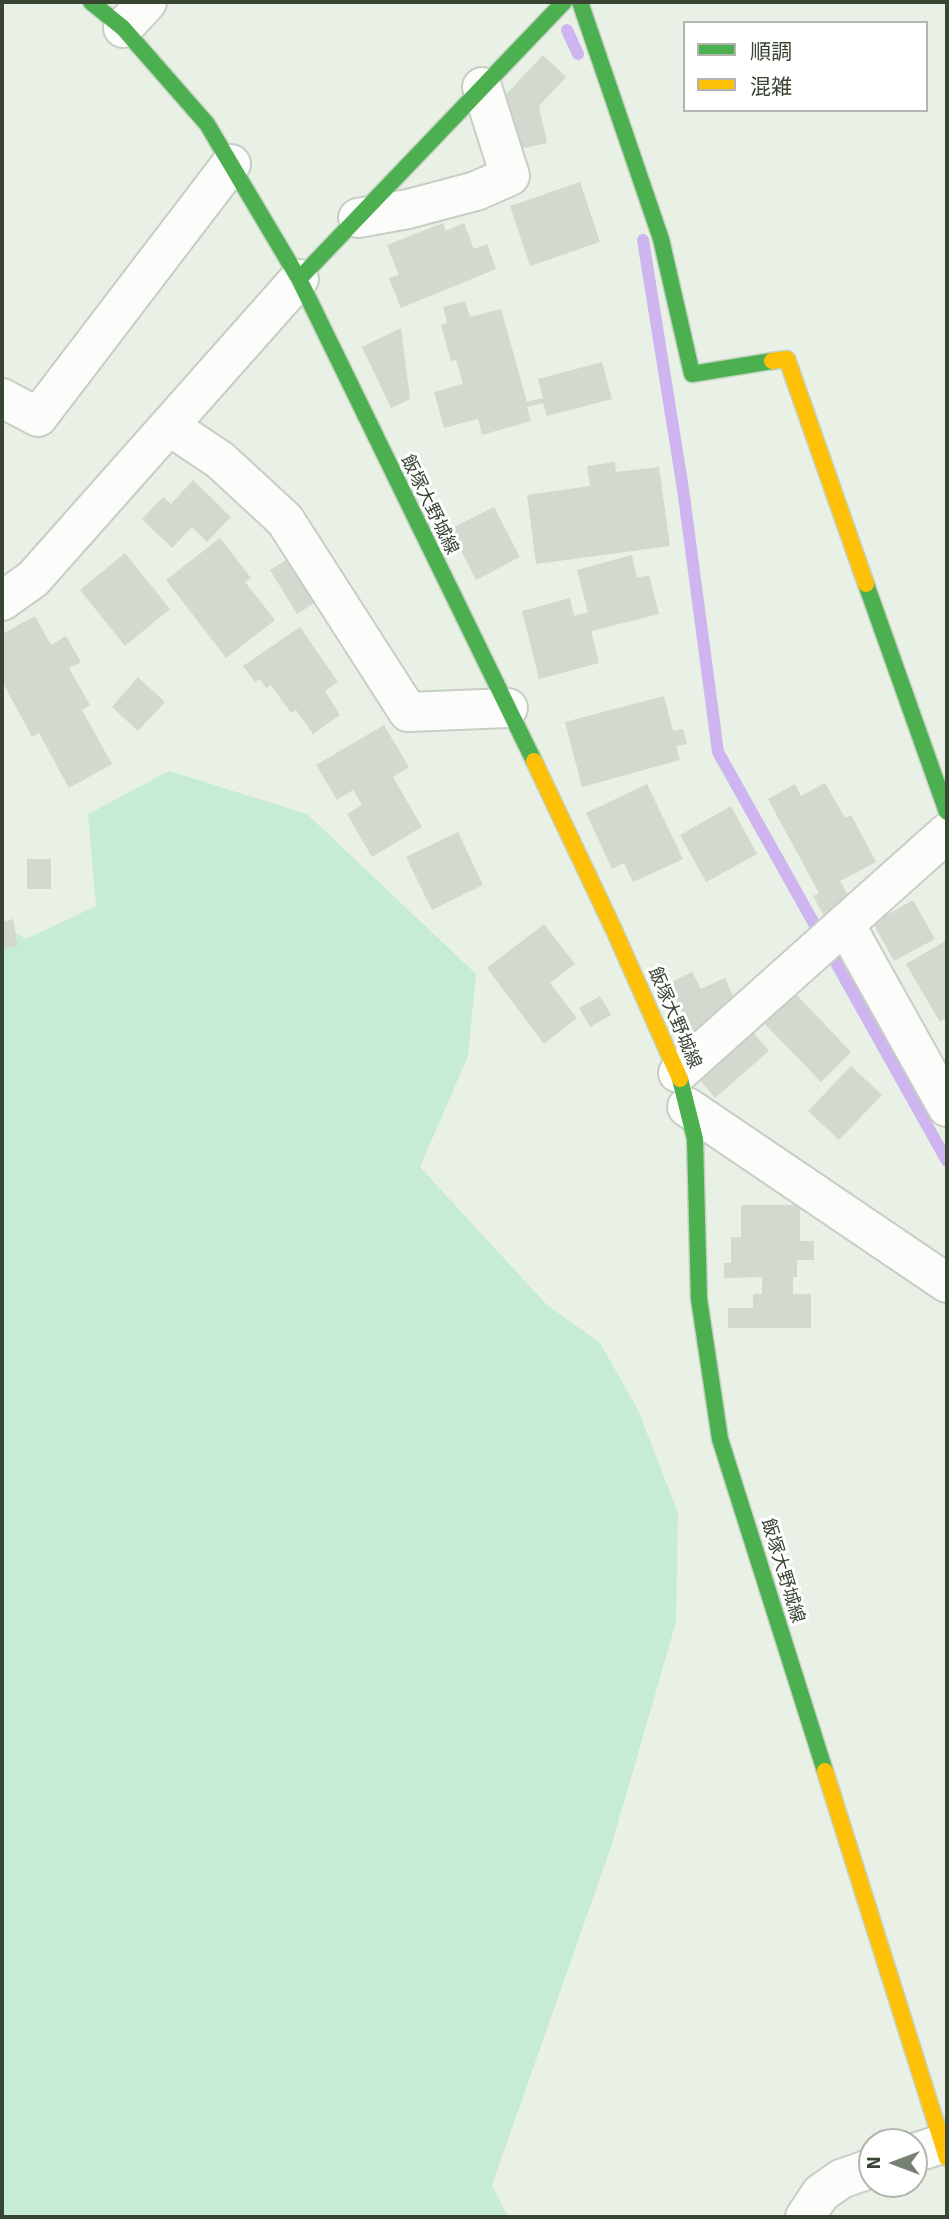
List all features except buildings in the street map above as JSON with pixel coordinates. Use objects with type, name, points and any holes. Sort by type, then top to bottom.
[{"type":"main road","name":"飯塚大野城線","points":[[91,2],[135,15],[207,124],[299,279],[614,930],[682,1090],[695,1139],[699,1299],[720,1439],[939,2153]]},
{"type":"main road","points":[[299,279],[564,2]]},
{"type":"main road","points":[[580,2],[661,239],[692,374],[787,359],[947,812]]},
{"type":"street","points":[[358,218],[408,209],[476,191],[510,176],[482,87]]},
{"type":"street","points":[[2,398],[38,417],[230,164]]},
{"type":"street","points":[[2,601],[33,579],[299,279]]},
{"type":"street","points":[[169,426],[220,460],[285,520],[408,712],[508,708]]},
{"type":"street","points":[[947,832],[828,939],[682,1090],[947,1283]]},
{"type":"street","points":[[828,939],[947,1107]]},
{"type":"street","points":[[805,2217],[821,2193],[841,2179],[858,2173]]},
{"type":"green space","points":[[169,771],[307,814],[476,974],[468,1056],[420,1167],[546,1304],[600,1343],[638,1410],[678,1513],[676,1622],[611,1847],[492,2185],[508,2217],[2,2217],[2,924],[26,939],[96,906],[88,814]]},
{"type":"waterway","points":[[567,30],[578,54]]},
{"type":"waterway","points":[[643,240],[683,489],[718,752],[947,1161]]},
{"type":"traffic: fast","points":[[91,2],[123,28],[207,124],[299,279],[534,761]]},
{"type":"traffic: fast","points":[[299,279],[564,2]]},
{"type":"traffic: fast","points":[[580,2],[661,239],[692,374],[772,361]]},
{"type":"traffic: fast","points":[[866,584],[947,812]]},
{"type":"traffic: fast","points":[[680,1079],[695,1139],[699,1299],[720,1439],[825,1771]]},
{"type":"traffic: slow","points":[[772,361],[787,359],[866,584]]},
{"type":"traffic: slow","points":[[534,761],[614,930],[680,1079]]},
{"type":"traffic: slow","points":[[825,1771],[947,2158]]}]
